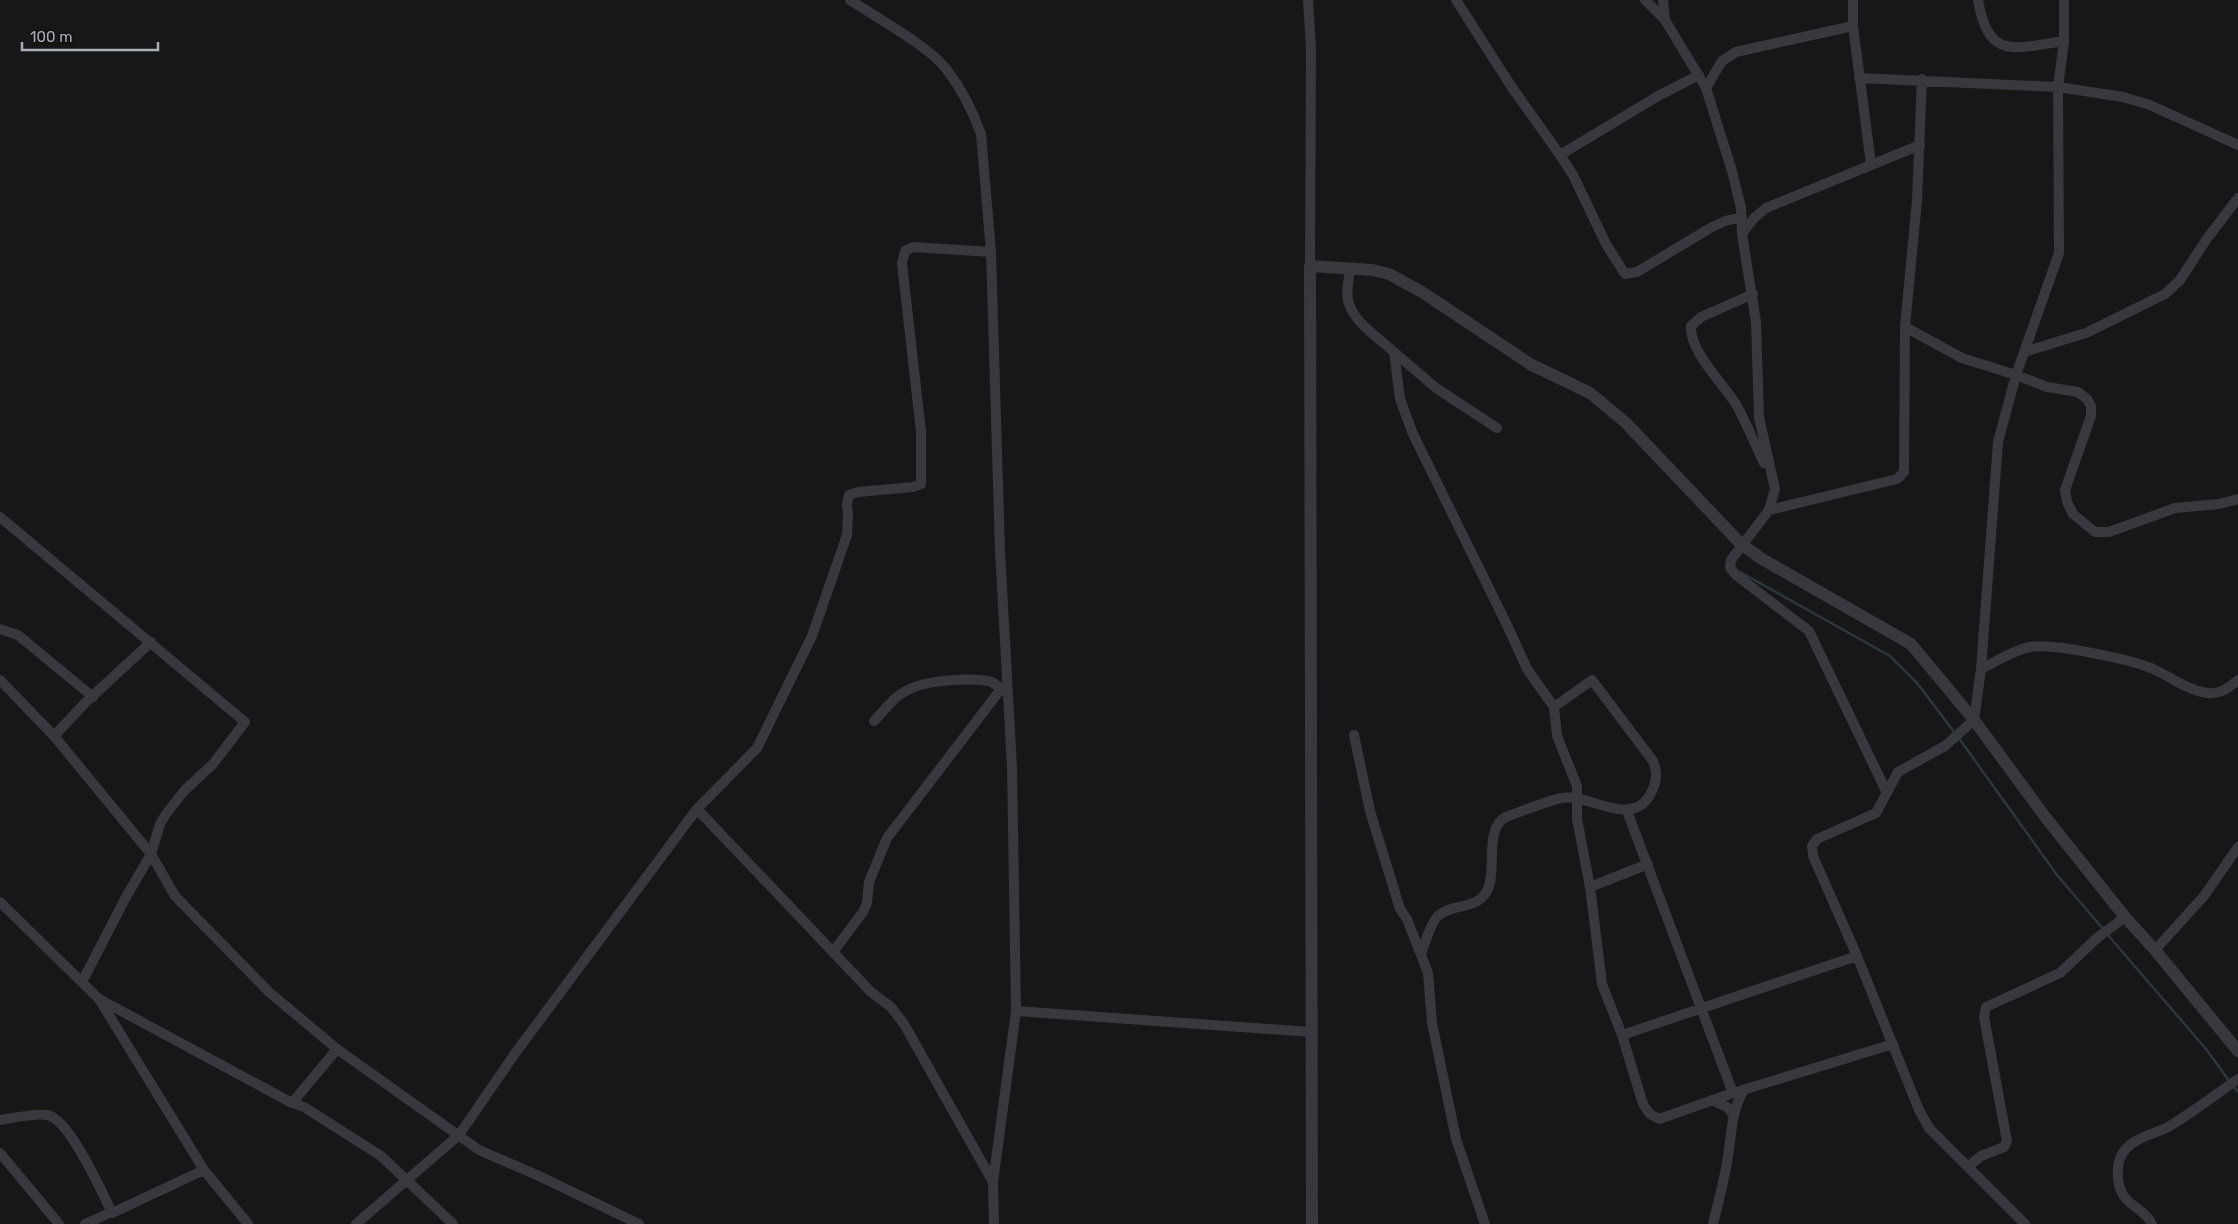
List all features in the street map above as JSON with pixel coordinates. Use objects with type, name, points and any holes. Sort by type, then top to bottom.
[{"type":"street","points":[[850,0],[930,53],[946,69],[974,116],[981,134],[991,252],[1004,688],[1012,767],[1016,1011],[993,1182],[994,1224]]},
{"type":"street","points":[[1308,0],[1310,49],[1312,1224]]},
{"type":"street","points":[[1456,0],[1511,86],[1573,175],[1606,244],[1625,274],[1638,272],[1712,227],[1725,221],[1742,218]]},
{"type":"street","points":[[1645,0],[1665,20],[1706,88],[1740,198],[1742,234],[1756,322],[1759,418],[1775,489],[1769,510],[1731,560],[1730,568],[1736,575],[1804,624],[1809,631],[1887,792]]},
{"type":"street","points":[[1663,0],[1665,20]]},
{"type":"street","points":[[1853,0],[1853,26],[1859,78],[1872,164]]},
{"type":"street","points":[[1978,0],[1988,32],[1997,44],[2016,46],[2064,41]]},
{"type":"street","points":[[2025,1224],[1929,1128],[1918,1110],[1857,956],[1813,856],[1812,846],[1817,839],[1876,813],[1898,772],[1945,746],[1974,720],[1981,669],[1996,455],[2003,420],[2016,375],[2059,252],[2058,87],[2064,41],[2064,0]]},
{"type":"street","points":[[1706,88],[1722,61],[1736,52],[1853,26]]},
{"type":"street","points":[[1560,155],[1658,96],[1699,75]]},
{"type":"street","points":[[1859,78],[1922,79],[2058,87],[2123,97],[2150,105],[2238,146]]},
{"type":"street","points":[[1769,510],[1897,479],[1903,474],[1905,327],[1920,145],[1922,79]]},
{"type":"street","points":[[1742,234],[1754,218],[1766,208],[1920,145]]},
{"type":"street","points":[[2024,352],[2086,333],[2165,294],[2180,280],[2206,240],[2238,198]]},
{"type":"street","points":[[356,1224],[459,1135],[516,1052],[697,809],[757,748],[812,636],[833,571],[840,559],[847,535],[847,504],[849,495],[858,492],[913,488],[922,484],[921,432],[902,263],[905,251],[913,247],[991,252]]},
{"type":"street","points":[[1310,266],[1389,274],[1405,282],[1530,364],[1596,397],[1625,422],[1742,544],[1770,564],[1904,640],[1928,664],[1974,720],[2046,818],[2125,917],[2236,1043]]},
{"type":"street","points":[[1350,269],[1347,294],[1355,316],[1436,388],[1497,428]]},
{"type":"street","points":[[1753,294],[1702,317],[1691,326],[1690,332],[1697,348],[1737,406],[1775,489]]},
{"type":"street","points":[[1905,327],[1962,358],[2051,388],[2078,392],[2083,395],[2091,406],[2091,416],[2065,490],[2067,502],[2073,514],[2095,532],[2109,532],[2175,508],[2219,504],[2238,499]]},
{"type":"street","points":[[1394,352],[1400,400],[1413,434],[1508,627],[1527,670],[1554,708],[1557,736],[1577,786],[1577,819],[1590,887],[1602,984],[1622,1035],[1643,1104],[1650,1114],[1659,1118],[1892,1044]]},
{"type":"street","points":[[0,517],[245,722],[213,764],[185,790],[170,808],[160,824],[151,854],[126,896],[82,982]]},
{"type":"street","points":[[0,630],[18,635],[93,697]]},
{"type":"street","points":[[54,736],[151,642]]},
{"type":"street","points":[[1981,669],[2030,647],[2048,647],[2103,656],[2150,668],[2192,689],[2208,693],[2223,691],[2238,680]]},
{"type":"street","points":[[0,680],[54,736],[151,854],[175,896],[269,992],[337,1049],[479,1150],[539,1176],[639,1224]]},
{"type":"street","points":[[874,721],[898,696],[914,687],[977,680],[994,683],[1004,688]]},
{"type":"street","points":[[1421,954],[1436,918],[1445,912],[1480,901],[1487,893],[1491,884],[1494,834],[1497,824],[1506,817],[1561,798],[1576,798],[1627,811],[1639,808],[1651,792],[1658,772],[1653,761],[1592,680],[1554,708]]},
{"type":"street","points":[[834,952],[863,912],[867,903],[869,882],[887,838],[1004,688]]},
{"type":"street","points":[[1354,735],[1373,820],[1400,909],[1407,919],[1428,973],[1432,1024],[1456,1139],[1485,1224]]},
{"type":"street","points":[[697,809],[870,992],[891,1007],[904,1024],[993,1182]]},
{"type":"street","points":[[1627,811],[1733,1093]]},
{"type":"street","points":[[2155,950],[2204,896],[2238,847]]},
{"type":"street","points":[[1590,887],[1648,864]]},
{"type":"street","points":[[0,902],[99,999],[204,1170],[248,1224]]},
{"type":"street","points":[[1969,1166],[1981,1156],[2004,1147],[2007,1141],[1984,1017],[1986,1006],[2060,973],[2097,938],[2125,917]]},
{"type":"street","points":[[1622,1035],[1857,956]]},
{"type":"street","points":[[99,999],[292,1103],[304,1107],[382,1156],[453,1224]]},
{"type":"street","points":[[1016,1011],[1311,1032]]},
{"type":"street","points":[[292,1103],[337,1049]]},
{"type":"street","points":[[2152,1224],[2140,1209],[2128,1202],[2121,1192],[2117,1172],[2121,1155],[2133,1142],[2167,1127],[2238,1079]]},
{"type":"street","points":[[1713,1224],[1728,1157],[1733,1114],[1736,1102],[1744,1090]]},
{"type":"street","points":[[1712,1100],[1727,1107],[1733,1114]]},
{"type":"street","points":[[0,1120],[47,1115],[61,1122],[76,1142],[112,1212]]},
{"type":"street","points":[[0,1153],[59,1224]]},
{"type":"street","points":[[85,1224],[128,1207],[204,1170]]},
{"type":"waterway","points":[[1740,572],[1890,656],[1917,683],[1955,733]]},
{"type":"waterway","points":[[1958,737],[2057,875],[2104,930]]},
{"type":"waterway","points":[[2107,934],[2206,1049],[2230,1082]]},
{"type":"waterway","points":[[2233,1086],[2238,1092]]}]
